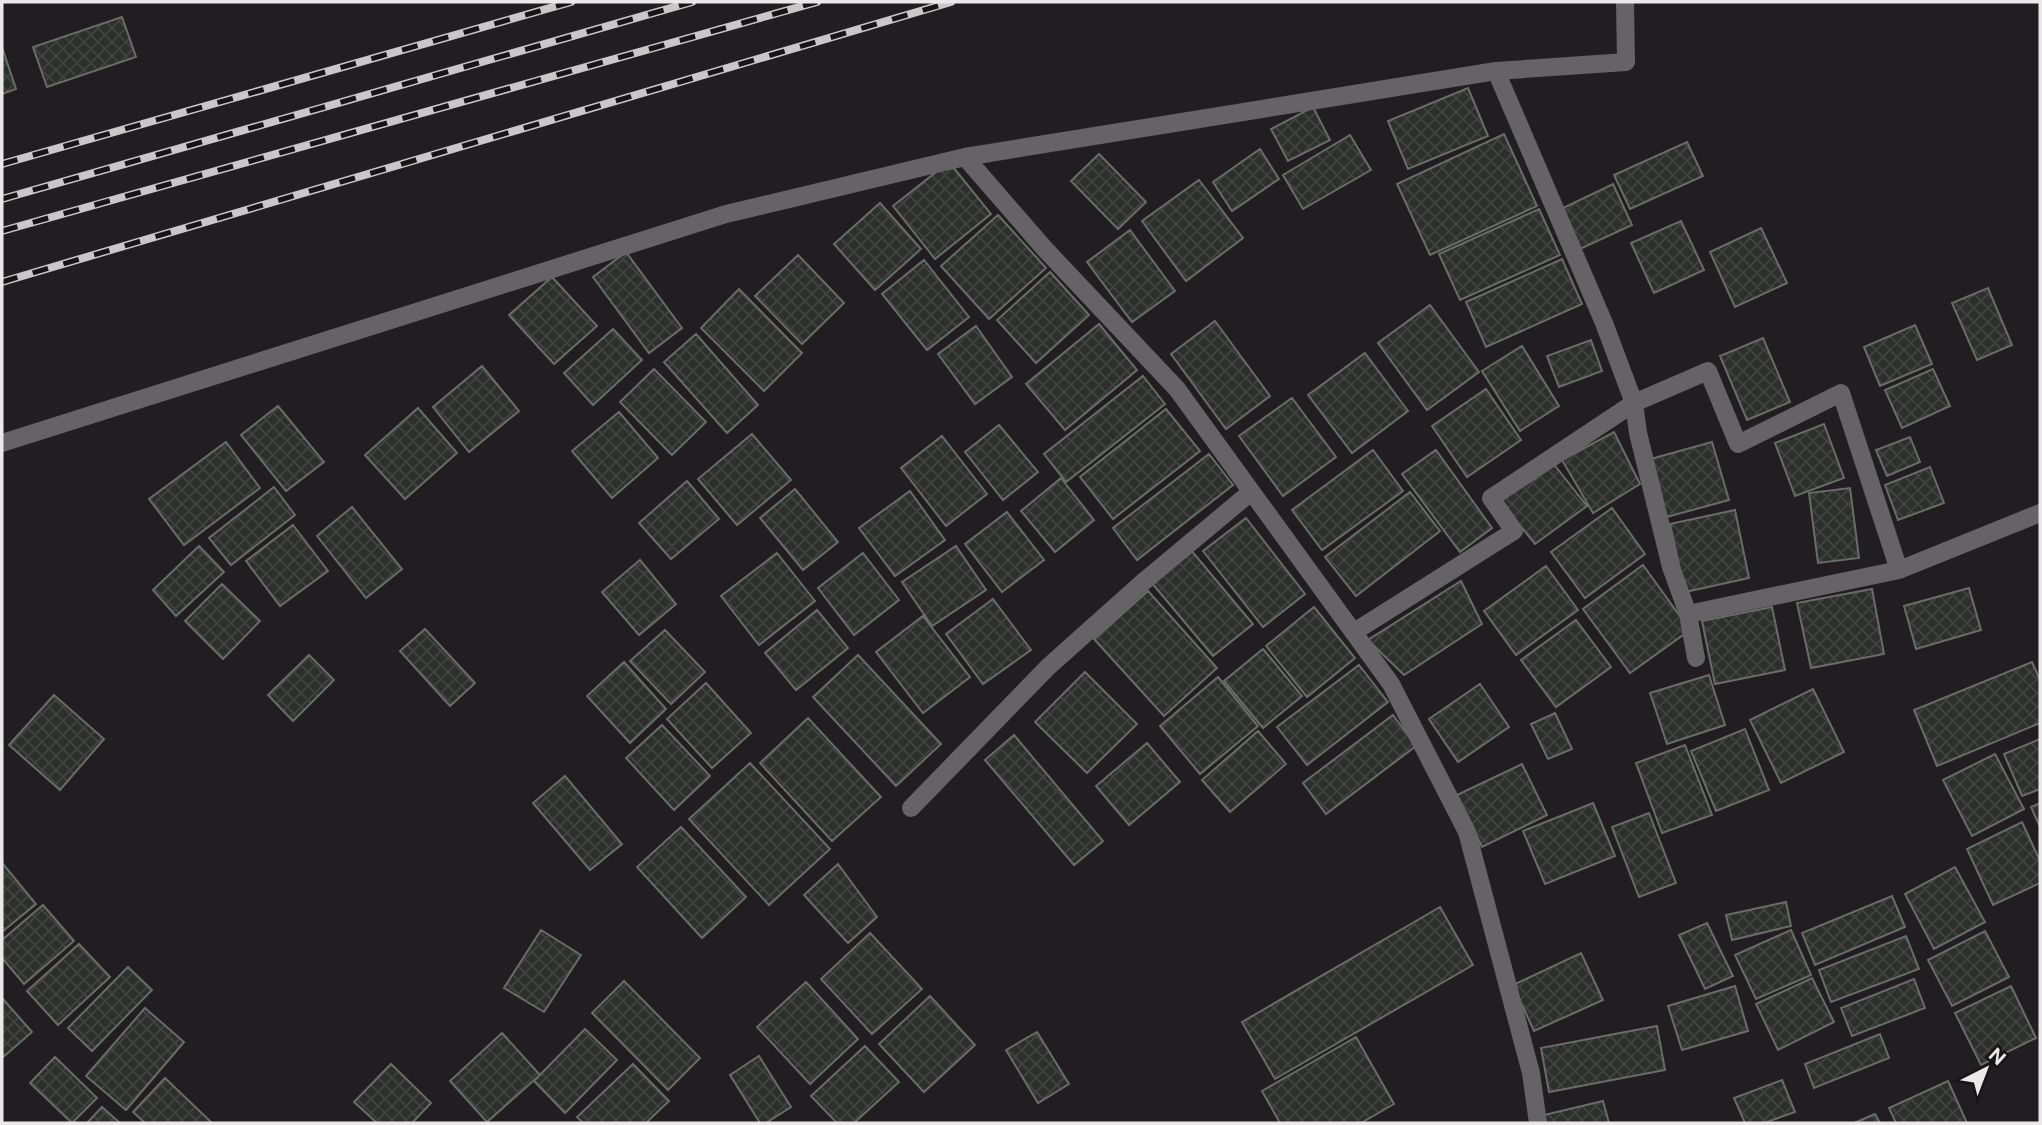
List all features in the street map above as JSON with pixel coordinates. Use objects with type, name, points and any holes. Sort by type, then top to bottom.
[{"type":"street","points":[[2,443],[726,214],[965,157],[1496,71],[1626,61],[1625,2]]},
{"type":"street","points":[[1496,71],[1604,323],[1634,403],[1638,433],[1671,567],[1688,614],[1696,658]]},
{"type":"street","points":[[965,157],[1044,248],[1177,389],[1391,684],[1467,832],[1531,1073],[1538,1123]]},
{"type":"street","points":[[1354,632],[1514,531],[1491,498],[1634,403],[1708,371],[1738,444],[1841,393],[1899,570]]},
{"type":"street","points":[[911,808],[1048,667],[1142,583],[1251,492]]},
{"type":"street","points":[[1688,614],[1899,570],[2040,513]]},
{"type":"building","points":[[122,17],[136,57],[47,87],[33,47]]},
{"type":"building","points":[[2,47],[16,89],[2,94]]},
{"type":"building","points":[[1468,88],[1488,136],[1408,169],[1388,121]]},
{"type":"building","points":[[1313,107],[1330,140],[1288,161],[1271,129]]},
{"type":"building","points":[[1504,134],[1537,206],[1430,255],[1397,184]]},
{"type":"building","points":[[1350,135],[1371,170],[1303,209],[1283,175]]},
{"type":"building","points":[[1687,142],[1703,176],[1630,209],[1614,175]]},
{"type":"building","points":[[1260,149],[1279,179],[1232,211],[1213,182]]},
{"type":"building","points":[[1099,154],[1146,202],[1118,229],[1071,181]]},
{"type":"building","points":[[949,162],[991,214],[935,259],[893,206]]},
{"type":"building","points":[[1199,180],[1243,238],[1186,281],[1142,221]]},
{"type":"building","points":[[1613,184],[1632,225],[1580,249],[1561,209]]},
{"type":"building","points":[[880,203],[921,249],[875,290],[834,244]]},
{"type":"building","points":[[1539,209],[1560,255],[1460,300],[1439,254]]},
{"type":"building","points":[[998,215],[1046,268],[989,319],[941,266]]},
{"type":"building","points":[[1681,221],[1704,270],[1654,293],[1631,243]]},
{"type":"building","points":[[1761,228],[1787,283],[1735,307],[1710,252]]},
{"type":"building","points":[[1130,230],[1175,291],[1132,322],[1087,262]]},
{"type":"building","points":[[626,252],[682,328],[649,353],[593,277]]},
{"type":"building","points":[[798,255],[844,303],[802,344],[755,296]]},
{"type":"building","points":[[1562,259],[1582,304],[1486,347],[1466,302]]},
{"type":"building","points":[[924,260],[969,317],[927,350],[882,294]]},
{"type":"building","points":[[1050,272],[1089,315],[1036,363],[997,320]]},
{"type":"building","points":[[552,277],[597,326],[554,364],[509,315]]},
{"type":"building","points":[[1988,288],[2012,345],[1977,360],[1952,303]]},
{"type":"building","points":[[739,289],[802,353],[764,391],[701,328]]},
{"type":"building","points":[[1430,305],[1479,372],[1427,410],[1378,343]]},
{"type":"building","points":[[1215,321],[1270,396],[1226,429],[1171,354]]},
{"type":"building","points":[[1099,324],[1137,370],[1065,430],[1026,384]]},
{"type":"building","points":[[1915,325],[1932,364],[1880,386],[1864,347]]},
{"type":"building","points":[[976,326],[1012,377],[975,404],[938,354]]},
{"type":"building","points":[[613,329],[642,360],[593,405],[564,373]]},
{"type":"building","points":[[696,334],[758,405],[727,433],[664,362]]},
{"type":"building","points":[[1763,338],[1790,402],[1747,420],[1720,356]]},
{"type":"building","points":[[1591,340],[1602,371],[1559,387],[1547,356]]},
{"type":"building","points":[[1522,346],[1559,406],[1520,431],[1482,371]]},
{"type":"building","points":[[1365,353],[1408,411],[1352,453],[1308,395]]},
{"type":"building","points":[[482,366],[519,411],[469,452],[433,407]]},
{"type":"building","points":[[654,369],[706,422],[672,455],[620,402]]},
{"type":"building","points":[[1933,369],[1950,406],[1902,428],[1885,390]]},
{"type":"building","points":[[1143,376],[1165,404],[1066,482],[1044,454]]},
{"type":"building","points":[[1486,389],[1521,440],[1467,477],[1432,426]]},
{"type":"building","points":[[1292,398],[1336,457],[1283,496],[1239,436]]},
{"type":"building","points":[[278,406],[324,462],[286,491],[241,435]]},
{"type":"building","points":[[418,408],[457,453],[405,499],[365,455]]},
{"type":"building","points":[[1166,409],[1200,451],[1113,519],[1080,477]]},
{"type":"building","points":[[619,412],[658,458],[612,498],[572,451]]},
{"type":"building","points":[[1824,424],[1844,478],[1795,496],[1775,443]]},
{"type":"building","points":[[999,425],[1038,472],[1003,500],[965,452]]},
{"type":"building","points":[[1614,432],[1640,484],[1593,513],[1562,460]]},
{"type":"building","points":[[752,434],[791,480],[737,525],[698,479]]},
{"type":"building","points":[[942,436],[987,494],[946,526],[901,468]]},
{"type":"building","points":[[1910,437],[1920,462],[1887,476],[1876,450]]},
{"type":"building","points":[[226,442],[260,488],[184,545],[149,499]]},
{"type":"building","points":[[1712,442],[1729,500],[1663,518],[1647,460]]},
{"type":"building","points":[[1373,450],[1403,491],[1322,550],[1292,510]]},
{"type":"building","points":[[1436,450],[1492,528],[1460,552],[1402,474]]},
{"type":"building","points":[[1209,454],[1233,485],[1137,560],[1113,528]]},
{"type":"building","points":[[1552,462],[1587,506],[1535,544],[1500,501]]},
{"type":"building","points":[[1930,467],[1944,503],[1898,520],[1885,485]]},
{"type":"building","points":[[1061,478],[1094,520],[1055,552],[1021,511]]},
{"type":"building","points":[[687,481],[719,519],[671,559],[639,523]]},
{"type":"building","points":[[274,487],[295,515],[231,565],[209,538]]},
{"type":"building","points":[[1850,488],[1859,558],[1818,563],[1809,493]]},
{"type":"building","points":[[795,489],[838,542],[803,570],[760,518]]},
{"type":"building","points":[[910,491],[945,540],[895,576],[859,528]]},
{"type":"building","points":[[1410,492],[1440,531],[1356,596],[1325,557]]},
{"type":"building","points":[[352,507],[402,569],[366,598],[317,536]]},
{"type":"building","points":[[1612,508],[1645,554],[1585,598],[1551,552]]},
{"type":"building","points":[[1735,510],[1749,578],[1685,592],[1670,524]]},
{"type":"building","points":[[1007,512],[1044,560],[1002,592],[965,544]]},
{"type":"building","points":[[1246,518],[1305,594],[1263,627],[1203,551]]},
{"type":"building","points":[[293,525],[328,571],[280,606],[246,561]]},
{"type":"building","points":[[199,546],[224,572],[176,616],[153,590]]},
{"type":"building","points":[[956,546],[986,590],[932,626],[902,582]]},
{"type":"building","points":[[1190,549],[1253,624],[1213,656],[1151,582]]},
{"type":"building","points":[[777,553],[815,601],[759,645],[721,596]]},
{"type":"building","points":[[863,553],[899,600],[854,635],[818,588]]},
{"type":"building","points":[[640,560],[676,604],[639,635],[602,592]]},
{"type":"building","points":[[1643,565],[1690,630],[1630,673],[1583,609]]},
{"type":"building","points":[[1546,566],[1578,610],[1516,655],[1484,611]]},
{"type":"building","points":[[1461,581],[1482,624],[1404,675],[1368,640]]},
{"type":"building","points":[[222,584],[260,621],[223,659],[185,621]]},
{"type":"building","points":[[1969,588],[1981,630],[1916,649],[1904,606]]},
{"type":"building","points":[[1872,589],[1884,654],[1811,668],[1797,603]]},
{"type":"building","points":[[1148,591],[1217,668],[1164,716],[1094,639]]},
{"type":"building","points":[[993,599],[1031,650],[983,684],[946,634]]},
{"type":"building","points":[[1314,607],[1355,658],[1307,697],[1266,646]]},
{"type":"building","points":[[1772,607],[1785,670],[1715,684],[1702,621]]},
{"type":"building","points":[[817,610],[848,648],[796,690],[765,653]]},
{"type":"building","points":[[923,616],[970,677],[923,713],[876,652]]},
{"type":"building","points":[[1576,620],[1611,667],[1556,707],[1521,660]]},
{"type":"building","points":[[425,629],[475,683],[450,706],[400,651]]},
{"type":"building","points":[[665,630],[705,672],[671,704],[630,661]]},
{"type":"building","points":[[1263,649],[1302,696],[1263,728],[1224,681]]},
{"type":"building","points":[[309,655],[334,680],[293,721],[268,695]]},
{"type":"building","points":[[858,655],[941,744],[896,786],[813,697]]},
{"type":"building","points":[[624,662],[666,709],[630,743],[587,696]]},
{"type":"building","points":[[2032,662],[2040,680],[2040,723],[1937,766],[1914,710]]},
{"type":"building","points":[[1359,665],[1388,702],[1307,765],[1277,727]]},
{"type":"building","points":[[1085,672],[1137,724],[1087,773],[1035,722]]},
{"type":"building","points":[[1709,675],[1725,725],[1667,744],[1650,693]]},
{"type":"building","points":[[1218,677],[1258,726],[1200,774],[1160,726]]},
{"type":"building","points":[[706,683],[751,733],[712,768],[667,719]]},
{"type":"building","points":[[1480,684],[1509,727],[1458,762],[1429,719]]},
{"type":"building","points":[[1813,689],[1844,752],[1781,783],[1750,720]]},
{"type":"building","points":[[54,695],[104,739],[60,790],[9,745]]},
{"type":"building","points":[[1555,713],[1572,749],[1548,759],[1531,724]]},
{"type":"building","points":[[1393,715],[1416,746],[1326,814],[1303,783]]},
{"type":"building","points":[[808,718],[881,797],[832,841],[760,763]]},
{"type":"building","points":[[662,725],[710,776],[674,810],[626,758]]},
{"type":"building","points":[[1745,729],[1769,790],[1716,811],[1691,751]]},
{"type":"building","points":[[1258,731],[1286,764],[1230,812],[1202,780]]},
{"type":"building","points":[[1014,735],[1103,841],[1074,865],[985,760]]},
{"type":"building","points":[[2040,739],[2040,789],[2022,796],[2004,754]]},
{"type":"building","points":[[1147,743],[1180,782],[1129,825],[1096,786]]},
{"type":"building","points":[[1685,745],[1712,815],[1662,833],[1636,763]]},
{"type":"building","points":[[1995,754],[2024,809],[1972,836],[1943,780]]},
{"type":"building","points":[[750,763],[830,849],[769,905],[689,819]]},
{"type":"building","points":[[1522,764],[1547,815],[1482,847],[1457,795]]},
{"type":"building","points":[[565,776],[622,844],[590,870],[533,803]]},
{"type":"building","points":[[1593,803],[1615,856],[1545,884],[1523,831]]},
{"type":"building","points":[[2040,803],[2040,827],[2031,807]]},
{"type":"building","points":[[1649,813],[1676,883],[1639,897],[1612,827]]},
{"type":"building","points":[[2022,822],[2040,861],[2040,883],[1993,905],[1967,849]]},
{"type":"building","points":[[681,827],[746,897],[702,938],[637,867]]},
{"type":"building","points":[[838,864],[877,917],[848,943],[804,895]]},
{"type":"building","points":[[2,865],[36,904],[2,932]]},
{"type":"building","points":[[1955,867],[1985,922],[1934,949],[1905,894]]},
{"type":"building","points":[[1892,896],[1905,927],[1815,965],[1802,933]]},
{"type":"building","points":[[1786,902],[1791,926],[1732,940],[1726,915]]},
{"type":"building","points":[[43,905],[74,941],[24,984],[2,958],[2,940]]},
{"type":"building","points":[[1440,907],[1473,965],[1275,1079],[1242,1022]]},
{"type":"building","points":[[1707,923],[1733,976],[1705,989],[1679,935]]},
{"type":"building","points":[[541,930],[581,955],[544,1012],[504,988]]},
{"type":"building","points":[[1791,930],[1811,975],[1756,999],[1735,955]]},
{"type":"building","points":[[1985,931],[2009,977],[1952,1006],[1928,960]]},
{"type":"building","points":[[870,933],[922,989],[872,1034],[821,979]]},
{"type":"building","points":[[1906,936],[1919,969],[1831,1002],[1819,970]]},
{"type":"building","points":[[79,944],[110,977],[58,1025],[27,991]]},
{"type":"building","points":[[1581,953],[1603,1000],[1534,1031],[1513,985]]},
{"type":"building","points":[[128,967],[152,990],[92,1051],[68,1028]]},
{"type":"building","points":[[1812,978],[1834,1022],[1778,1050],[1756,1004]]},
{"type":"building","points":[[1914,979],[1925,1008],[1852,1036],[1841,1008]]},
{"type":"building","points":[[624,981],[700,1058],[668,1090],[592,1013]]},
{"type":"building","points":[[806,982],[858,1039],[810,1084],[757,1027]]},
{"type":"building","points":[[1735,986],[1748,1031],[1682,1050],[1668,1006]]},
{"type":"building","points":[[2011,986],[2036,1038],[1981,1065],[1955,1013]]},
{"type":"building","points":[[930,996],[975,1045],[924,1092],[879,1044]]},
{"type":"building","points":[[2,998],[32,1032],[2,1058]]},
{"type":"building","points":[[145,1008],[184,1042],[126,1110],[86,1076]]},
{"type":"building","points":[[1657,1026],[1665,1070],[1549,1092],[1541,1048]]},
{"type":"building","points":[[585,1029],[617,1060],[565,1113],[534,1081]]},
{"type":"building","points":[[1037,1032],[1069,1084],[1038,1103],[1006,1050]]},
{"type":"building","points":[[502,1033],[540,1075],[487,1122],[450,1081]]},
{"type":"building","points":[[1880,1034],[1889,1058],[1814,1088],[1805,1064]]},
{"type":"building","points":[[1356,1037],[1394,1104],[1361,1123],[1280,1123],[1262,1091]]},
{"type":"building","points":[[865,1046],[899,1082],[854,1123],[837,1123],[811,1096]]},
{"type":"building","points":[[759,1056],[791,1107],[766,1123],[760,1123],[730,1075]]},
{"type":"building","points":[[55,1057],[97,1098],[72,1123],[30,1083]]},
{"type":"building","points":[[391,1064],[431,1103],[412,1123],[377,1123],[354,1102]]},
{"type":"building","points":[[633,1064],[669,1101],[646,1123],[583,1123],[577,1117]]},
{"type":"building","points":[[165,1078],[212,1123],[145,1123],[133,1112]]},
{"type":"building","points":[[1782,1080],[1795,1112],[1764,1123],[1745,1123],[1734,1098]]},
{"type":"building","points":[[1948,1081],[1967,1123],[1896,1123],[1889,1108]]},
{"type":"building","points":[[1603,1101],[1609,1123],[1542,1123],[1540,1116]]},
{"type":"building","points":[[102,1107],[120,1123],[87,1123]]},
{"type":"building","points":[[1875,1114],[1880,1123],[1854,1123]]},
{"type":"railway","points":[[2,164],[571,2]]},
{"type":"railway","points":[[2,199],[692,2]]},
{"type":"railway","points":[[2,231],[817,2]]},
{"type":"railway","points":[[2,282],[951,2]]}]
